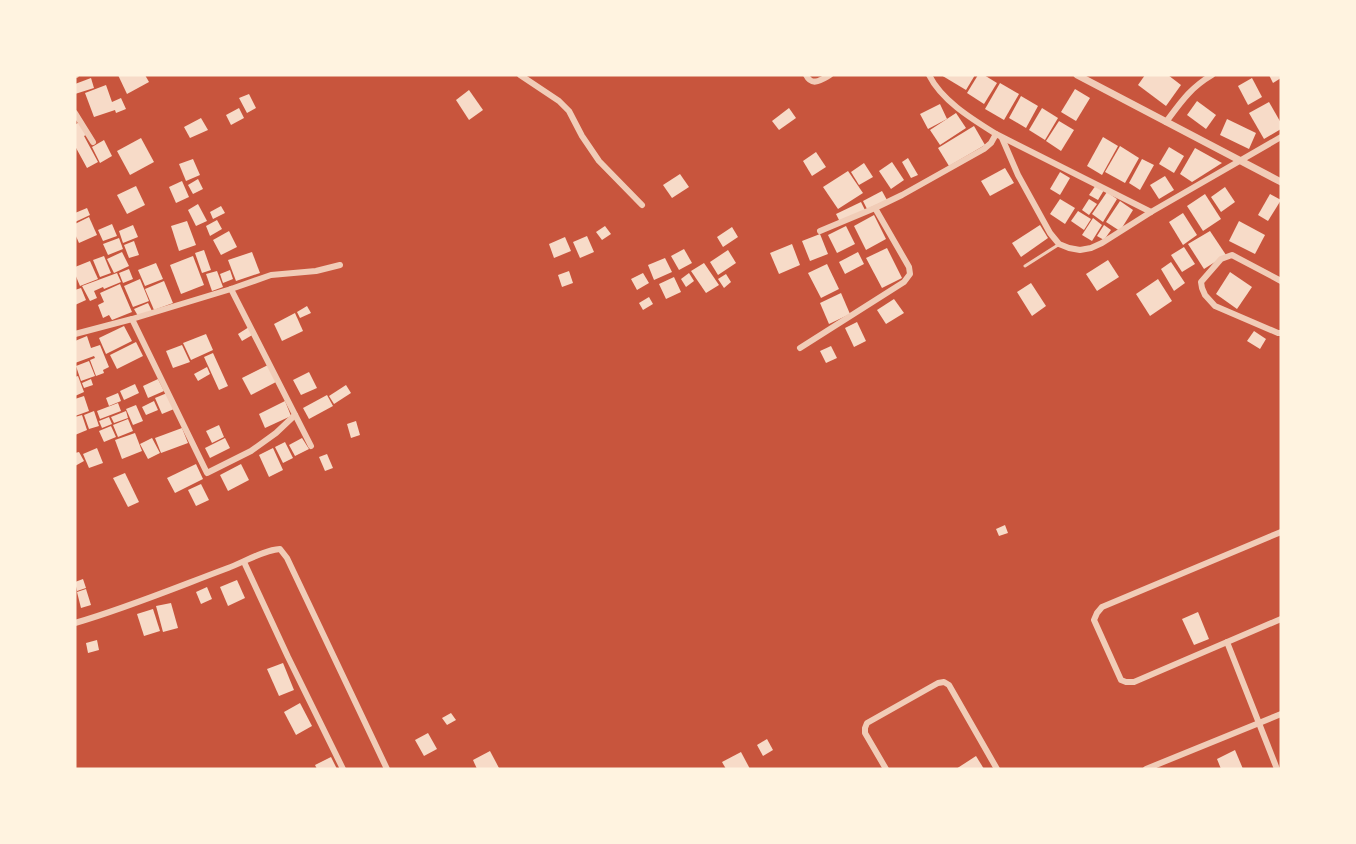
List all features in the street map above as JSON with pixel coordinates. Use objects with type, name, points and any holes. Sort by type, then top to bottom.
[{"type":"street","points":[[520,75],[559,101],[569,111],[598,160],[642,205]]},
{"type":"street","points":[[806,75],[812,82],[817,82],[830,75]]},
{"type":"street","points":[[929,75],[943,94],[976,121],[999,136],[1151,212]]},
{"type":"street","points":[[1077,75],[1281,182]]},
{"type":"street","points":[[1166,122],[1186,94],[1198,83],[1212,75]]},
{"type":"street","points":[[75,113],[93,142]]},
{"type":"street","points":[[820,231],[902,195],[984,149],[999,136]]},
{"type":"street","points":[[999,136],[1050,233],[1059,244],[1080,250],[1091,248],[1281,137]]},
{"type":"street","points":[[800,348],[904,282],[910,274],[909,267],[875,208]]},
{"type":"street","points":[[1281,281],[1232,255],[1221,259],[1201,282],[1205,295],[1215,306],[1281,333]]},
{"type":"street","points":[[75,334],[132,319],[271,275],[316,271],[340,265]]},
{"type":"street","points":[[231,289],[311,446]]},
{"type":"street","points":[[132,319],[207,473],[251,451],[276,433],[295,415]]},
{"type":"street","points":[[1281,532],[1102,607],[1094,620],[1121,680],[1134,682],[1281,619]]},
{"type":"street","points":[[75,623],[109,613],[272,550],[280,549],[287,558],[387,769]]},
{"type":"street","points":[[244,562],[343,769]]},
{"type":"street","points":[[1227,642],[1277,769]]},
{"type":"street","points":[[886,769],[865,733],[867,723],[938,682],[944,682],[949,685],[998,769]]},
{"type":"street","points":[[1146,769],[1281,714]]},
{"type":"lane","points":[[1025,266],[1059,244]]},
{"type":"building","points":[[118,75],[145,75],[149,82],[127,94]]},
{"type":"building","points":[[941,75],[975,75],[966,90]]},
{"type":"building","points":[[978,75],[984,75],[997,83],[984,104],[967,93]]},
{"type":"building","points":[[1145,75],[1168,75],[1181,85],[1166,106],[1138,85]]},
{"type":"building","points":[[1269,75],[1281,75],[1281,78],[1273,83]]},
{"type":"building","points":[[91,78],[94,88],[75,94],[75,84]]},
{"type":"building","points":[[1252,78],[1262,97],[1248,105],[1238,86]]},
{"type":"building","points":[[1000,83],[1019,94],[1004,120],[985,109]]},
{"type":"building","points":[[106,85],[112,102],[121,98],[126,109],[94,117],[85,93]]},
{"type":"building","points":[[1075,89],[1090,98],[1076,121],[1061,112]]},
{"type":"building","points":[[469,90],[483,110],[469,120],[456,100]]},
{"type":"building","points":[[249,94],[256,108],[247,113],[239,98]]},
{"type":"building","points":[[1021,96],[1038,106],[1026,128],[1009,118]]},
{"type":"building","points":[[1197,101],[1216,115],[1206,129],[1187,115]]},
{"type":"building","points":[[1269,102],[1281,123],[1281,129],[1264,139],[1249,113]]},
{"type":"building","points":[[940,104],[947,119],[928,129],[920,114]]},
{"type":"building","points":[[239,108],[244,118],[231,125],[226,115]]},
{"type":"building","points":[[789,108],[796,118],[779,130],[772,121]]},
{"type":"building","points":[[1042,108],[1058,118],[1045,140],[1029,130]]},
{"type":"building","points":[[956,113],[966,128],[940,145],[930,130]]},
{"type":"building","points":[[201,118],[208,130],[190,138],[184,127]]},
{"type":"building","points":[[1227,119],[1256,133],[1249,149],[1220,135]]},
{"type":"building","points":[[1059,121],[1074,130],[1061,151],[1046,141]]},
{"type":"building","points":[[79,122],[98,162],[87,168],[75,146],[75,125]]},
{"type":"building","points":[[974,126],[985,145],[949,166],[938,148]]},
{"type":"building","points":[[1103,137],[1118,146],[1102,175],[1087,166]]},
{"type":"building","points":[[141,138],[154,162],[130,175],[117,151]]},
{"type":"building","points":[[104,140],[112,156],[100,163],[92,147]]},
{"type":"building","points":[[1120,146],[1139,158],[1125,183],[1105,172]]},
{"type":"building","points":[[1169,147],[1184,156],[1174,173],[1159,164]]},
{"type":"building","points":[[1195,148],[1222,163],[1192,182],[1180,174]]},
{"type":"building","points":[[816,152],[826,167],[812,176],[803,161]]},
{"type":"building","points":[[908,158],[918,175],[911,178],[902,162]]},
{"type":"building","points":[[193,159],[200,175],[186,181],[179,164]]},
{"type":"building","points":[[1142,159],[1154,165],[1140,190],[1129,183]]},
{"type":"building","points":[[892,162],[904,180],[891,189],[879,171]]},
{"type":"building","points":[[864,163],[873,177],[859,185],[851,172]]},
{"type":"building","points":[[1005,168],[1014,183],[990,196],[981,181]]},
{"type":"building","points":[[848,171],[863,193],[838,209],[823,187]]},
{"type":"building","points":[[1060,172],[1070,178],[1060,195],[1050,189]]},
{"type":"building","points":[[680,174],[689,187],[672,198],[663,185]]},
{"type":"building","points":[[1165,176],[1174,190],[1159,199],[1150,185]]},
{"type":"building","points":[[198,179],[203,189],[193,194],[188,185]]},
{"type":"building","points":[[182,181],[189,197],[176,203],[169,187]]},
{"type":"building","points":[[1096,185],[1104,190],[1098,200],[1089,195]]},
{"type":"building","points":[[136,186],[145,205],[127,214],[117,195]]},
{"type":"building","points":[[1225,187],[1235,202],[1221,212],[1211,197]]},
{"type":"building","points":[[882,191],[887,200],[867,209],[863,201]]},
{"type":"building","points":[[1107,192],[1117,199],[1103,222],[1092,214]]},
{"type":"building","points":[[1205,194],[1221,219],[1203,231],[1187,206]]},
{"type":"building","points":[[1270,194],[1281,200],[1268,221],[1258,215]]},
{"type":"building","points":[[1060,199],[1075,208],[1065,224],[1050,214]]},
{"type":"building","points":[[1089,199],[1097,204],[1089,215],[1082,210]]},
{"type":"building","points":[[1120,201],[1133,210],[1120,231],[1106,222]]},
{"type":"building","points":[[861,202],[865,210],[840,222],[836,214]]},
{"type":"building","points":[[198,204],[207,221],[196,226],[188,210]]},
{"type":"building","points":[[221,206],[225,213],[213,219],[210,212]]},
{"type":"building","points":[[87,208],[90,215],[75,222],[75,213]]},
{"type":"building","points":[[1078,211],[1091,219],[1084,230],[1071,221]]},
{"type":"building","points":[[1183,213],[1197,235],[1183,245],[1169,222]]},
{"type":"building","points":[[874,215],[886,239],[866,250],[854,226]]},
{"type":"building","points":[[89,217],[97,235],[79,243],[75,234],[75,224]]},
{"type":"building","points":[[1093,218],[1102,225],[1092,241],[1082,235]]},
{"type":"building","points":[[217,220],[222,229],[210,236],[206,226]]},
{"type":"building","points":[[187,221],[196,245],[179,251],[171,226]]},
{"type":"building","points":[[1239,221],[1265,235],[1255,254],[1229,241]]},
{"type":"building","points":[[112,224],[117,236],[103,241],[98,230]]},
{"type":"building","points":[[133,225],[138,237],[123,243],[119,231]]},
{"type":"building","points":[[1040,225],[1048,238],[1021,257],[1012,243]]},
{"type":"building","points":[[1104,225],[1111,230],[1104,240],[1097,236]]},
{"type":"building","points":[[605,226],[611,234],[602,240],[596,232]]},
{"type":"building","points":[[846,226],[855,244],[837,253],[828,235]]},
{"type":"building","points":[[732,227],[738,237],[723,247],[717,237]]},
{"type":"building","points":[[229,231],[237,247],[221,255],[213,240]]},
{"type":"building","points":[[1210,231],[1226,255],[1204,269],[1188,244]]},
{"type":"building","points":[[820,234],[828,254],[810,261],[802,241]]},
{"type":"building","points":[[587,236],[594,252],[580,258],[573,242]]},
{"type":"building","points":[[565,237],[571,251],[554,258],[549,244]]},
{"type":"building","points":[[119,238],[123,249],[108,255],[103,244]]},
{"type":"building","points":[[134,241],[139,255],[129,258],[124,245]]},
{"type":"building","points":[[792,244],[800,265],[779,274],[770,253]]},
{"type":"building","points":[[1184,247],[1195,264],[1182,272],[1171,255]]},
{"type":"building","points":[[887,248],[902,278],[882,288],[866,258]]},
{"type":"building","points":[[684,249],[692,263],[679,270],[671,256]]},
{"type":"building","points":[[204,250],[211,270],[202,273],[195,253]]},
{"type":"building","points":[[728,250],[736,263],[718,275],[710,262]]},
{"type":"building","points":[[122,252],[129,266],[114,273],[107,259]]},
{"type":"building","points":[[252,252],[260,273],[236,281],[228,260]]},
{"type":"building","points":[[858,252],[864,264],[845,274],[839,262]]},
{"type":"building","points":[[104,256],[111,273],[100,277],[93,260]]},
{"type":"building","points":[[193,256],[204,285],[181,294],[170,265]]},
{"type":"building","points":[[665,258],[672,272],[654,280],[648,265]]},
{"type":"building","points":[[1108,260],[1119,277],[1097,291],[1086,274]]},
{"type":"building","points":[[90,261],[98,279],[80,286],[75,267]]},
{"type":"building","points":[[1171,262],[1185,283],[1174,291],[1161,269]]},
{"type":"building","points":[[156,263],[163,279],[145,286],[138,270]]},
{"type":"building","points":[[704,263],[719,285],[706,293],[691,271]]},
{"type":"building","points":[[827,264],[839,289],[821,298],[808,273]]},
{"type":"building","points":[[129,269],[133,279],[123,283],[119,273]]},
{"type":"building","points":[[230,270],[233,279],[223,283],[220,274]]},
{"type":"building","points":[[217,271],[223,287],[212,291],[206,274]]},
{"type":"building","points":[[569,271],[573,283],[562,287],[558,275]]},
{"type":"building","points":[[1230,272],[1252,287],[1237,309],[1216,294]]},
{"type":"building","points":[[117,273],[121,282],[94,291],[97,298],[90,301],[82,286]]},
{"type":"building","points":[[643,273],[649,283],[637,290],[631,279]]},
{"type":"building","points":[[689,273],[694,281],[686,287],[681,279]]},
{"type":"building","points":[[726,274],[731,282],[724,288],[718,279]]},
{"type":"building","points":[[674,277],[681,292],[666,299],[659,284]]},
{"type":"building","points":[[140,279],[149,301],[133,307],[124,286]]},
{"type":"building","points":[[1158,279],[1172,301],[1150,316],[1136,294]]},
{"type":"building","points":[[164,281],[173,303],[154,310],[145,289]]},
{"type":"building","points":[[1031,283],[1046,306],[1032,316],[1017,292]]},
{"type":"building","points":[[120,284],[132,312],[112,320],[109,315],[103,318],[98,305],[104,302],[100,293]]},
{"type":"building","points":[[81,288],[86,300],[75,305],[75,290]]},
{"type":"building","points":[[841,293],[850,314],[829,324],[820,303]]},
{"type":"building","points":[[649,297],[653,304],[643,310],[639,303]]},
{"type":"building","points":[[894,299],[904,313],[886,324],[877,310]]},
{"type":"building","points":[[148,303],[152,311],[138,316],[134,309]]},
{"type":"building","points":[[307,306],[311,313],[300,318],[297,312]]},
{"type":"building","points":[[295,313],[303,331],[282,341],[274,324]]},
{"type":"building","points":[[857,322],[866,341],[854,347],[845,328]]},
{"type":"building","points":[[124,326],[132,341],[106,354],[99,338]]},
{"type":"building","points":[[249,327],[254,334],[242,341],[238,334]]},
{"type":"building","points":[[1254,331],[1266,339],[1260,349],[1247,341]]},
{"type":"building","points":[[206,334],[213,350],[191,360],[183,343]]},
{"type":"building","points":[[87,336],[91,348],[100,345],[109,367],[103,370],[104,373],[96,376],[90,360],[95,358],[94,356],[75,363],[75,341]]},
{"type":"building","points":[[136,342],[143,356],[117,369],[110,355]]},
{"type":"building","points":[[182,345],[190,362],[173,368],[166,351]]},
{"type":"building","points":[[831,346],[837,358],[826,363],[820,351]]},
{"type":"building","points":[[213,353],[228,386],[219,390],[204,357]]},
{"type":"building","points":[[89,361],[95,376],[81,381],[76,366]]},
{"type":"building","points":[[268,365],[276,382],[251,395],[242,378]]},
{"type":"building","points":[[207,367],[210,374],[198,381],[194,374]]},
{"type":"building","points":[[309,372],[317,388],[301,395],[293,380]]},
{"type":"building","points":[[78,376],[84,392],[75,396],[75,377]]},
{"type":"building","points":[[91,379],[93,385],[84,388],[82,383]]},
{"type":"building","points":[[158,379],[164,391],[148,398],[143,386]]},
{"type":"building","points":[[135,384],[139,393],[124,400],[120,391]]},
{"type":"building","points":[[346,385],[351,393],[334,404],[329,396]]},
{"type":"building","points":[[118,393],[121,401],[109,406],[106,398]]},
{"type":"building","points":[[167,393],[174,409],[162,414],[155,398]]},
{"type":"building","points":[[327,395],[333,406],[309,419],[303,408]]},
{"type":"building","points":[[84,396],[89,411],[75,416],[75,399]]},
{"type":"building","points":[[154,401],[158,410],[146,415],[142,407]]},
{"type":"building","points":[[285,401],[291,416],[265,428],[259,414]]},
{"type":"building","points":[[118,403],[121,411],[100,419],[97,411]]},
{"type":"building","points":[[136,405],[143,421],[133,425],[126,409]]},
{"type":"building","points":[[94,411],[99,426],[89,429],[84,415]]},
{"type":"building","points":[[126,411],[128,418],[114,423],[111,417]]},
{"type":"building","points":[[82,415],[87,430],[75,435],[75,417]]},
{"type":"building","points":[[109,417],[112,424],[102,428],[99,421]]},
{"type":"building","points":[[128,419],[133,431],[118,437],[113,425]]},
{"type":"building","points":[[356,421],[360,435],[351,438],[347,424]]},
{"type":"building","points":[[219,425],[224,437],[212,443],[206,431]]},
{"type":"building","points":[[111,426],[116,437],[104,442],[99,431]]},
{"type":"building","points":[[182,428],[188,443],[161,453],[155,438]]},
{"type":"building","points":[[135,433],[142,451],[122,459],[115,440]]},
{"type":"building","points":[[152,438],[160,453],[148,459],[140,444]]},
{"type":"building","points":[[225,438],[230,448],[210,458],[205,448]]},
{"type":"building","points":[[302,438],[309,449],[295,456],[289,445]]},
{"type":"building","points":[[285,442],[293,458],[283,463],[275,447]]},
{"type":"building","points":[[97,448],[103,463],[89,468],[83,454]]},
{"type":"building","points":[[273,448],[283,470],[269,477],[259,455]]},
{"type":"building","points":[[79,452],[84,461],[75,466],[75,453]]},
{"type":"building","points":[[327,454],[333,468],[325,471],[319,457]]},
{"type":"building","points":[[196,464],[203,479],[175,493],[167,478]]},
{"type":"building","points":[[241,464],[249,480],[228,491],[220,475]]},
{"type":"building","points":[[125,473],[139,502],[128,507],[113,478]]},
{"type":"building","points":[[201,484],[209,500],[196,506],[188,490]]},
{"type":"building","points":[[1005,525],[1008,533],[999,536],[996,529]]},
{"type":"building","points":[[83,579],[86,588],[77,591],[75,582]]},
{"type":"building","points":[[237,580],[245,598],[228,606],[220,587]]},
{"type":"building","points":[[207,587],[212,599],[201,604],[196,592]]},
{"type":"building","points":[[86,589],[91,605],[81,608],[77,592]]},
{"type":"building","points":[[171,603],[178,628],[163,632],[156,606]]},
{"type":"building","points":[[153,609],[160,631],[144,636],[137,614]]},
{"type":"building","points":[[1198,612],[1209,639],[1194,645],[1182,619]]},
{"type":"building","points":[[97,640],[99,650],[88,653],[86,643]]},
{"type":"building","points":[[283,663],[294,690],[279,696],[267,669]]},
{"type":"building","points":[[300,703],[312,726],[296,735],[284,712]]},
{"type":"building","points":[[451,713],[456,720],[447,725],[442,718]]},
{"type":"building","points":[[428,733],[437,749],[424,756],[415,740]]},
{"type":"building","points":[[767,739],[773,750],[763,756],[757,745]]},
{"type":"building","points":[[1235,750],[1243,769],[1221,769],[1217,759]]},
{"type":"building","points":[[490,751],[499,768],[477,769],[473,760]]},
{"type":"building","points":[[741,752],[750,769],[726,769],[722,762]]},
{"type":"building","points":[[976,756],[984,769],[956,769]]},
{"type":"building","points":[[331,757],[337,769],[317,769],[315,765]]}]
